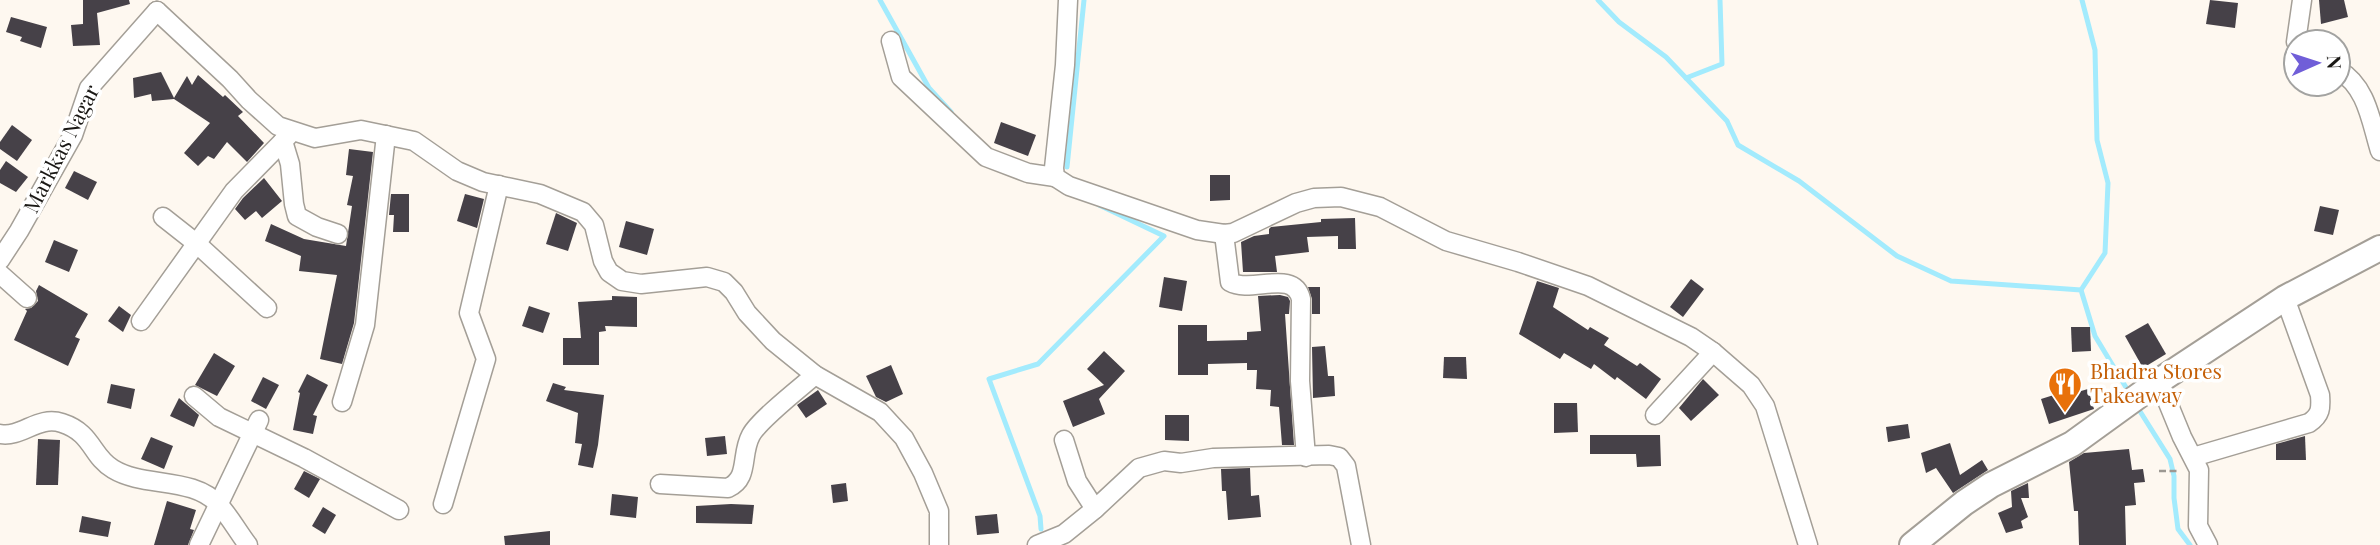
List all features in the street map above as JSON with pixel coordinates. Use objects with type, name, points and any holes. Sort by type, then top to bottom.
[{"type":"main road","points":[[1912,545],[1973,497],[2072,444],[2285,298],[2380,248]]},
{"type":"street","points":[[1055,177],[1068,0]]},
{"type":"street","points":[[2298,28],[2302,0]]},
{"type":"street","points":[[158,5],[195,48],[287,136],[297,215],[317,227],[338,234]]},
{"type":"street","name":"Markkas Nagar","points":[[0,260],[73,135],[89,88],[158,5]]},
{"type":"street","points":[[891,41],[901,78],[986,158],[1028,173],[1055,177],[1069,186],[1197,230],[1224,234],[1233,233],[1314,198],[1341,197],[1380,207],[1446,241],[1588,286],[1660,320],[1713,352],[1751,385],[1765,406],[1808,545]]},
{"type":"street","points":[[2352,78],[2361,91],[2380,151]]},
{"type":"street","points":[[287,136],[315,138],[361,130],[414,141],[457,171],[483,182],[540,194],[583,212],[594,225],[603,261],[609,272],[622,281],[641,284],[706,277],[724,282],[747,313],[773,341],[815,375],[880,412],[904,438],[923,473],[939,512],[939,545]]},
{"type":"street","points":[[342,402],[365,325],[386,135]]},
{"type":"street","points":[[141,321],[234,191],[287,136]]},
{"type":"street","points":[[443,504],[486,359],[469,313],[499,185]]},
{"type":"street","points":[[163,217],[196,243],[267,309]]},
{"type":"street","points":[[1224,234],[1230,282],[1241,286],[1286,283],[1299,289],[1300,381],[1306,457]]},
{"type":"street","points":[[0,274],[27,298]]},
{"type":"street","points":[[2187,464],[2302,425],[2318,417],[2320,395],[2285,298]]},
{"type":"street","points":[[1655,415],[1713,352]]},
{"type":"street","points":[[660,484],[728,488],[738,484],[751,435],[815,375]]},
{"type":"street","points":[[2151,388],[2187,464],[2199,470],[2198,526],[2208,545]]},
{"type":"street","points":[[194,396],[219,417],[256,427],[399,510]]},
{"type":"street","points":[[0,434],[13,434],[35,423],[50,420],[62,422],[87,437],[111,468],[131,477],[195,491],[218,504],[248,545]]},
{"type":"street","points":[[199,545],[256,427]]},
{"type":"street","points":[[1064,440],[1077,481],[1095,509]]},
{"type":"street","points":[[1037,545],[1064,534],[1139,468],[1164,461],[1181,463],[1213,458],[1339,457],[1346,466],[1362,545]]},
{"type":"path","points":[[2159,471],[2187,464]]},
{"type":"building","points":[[83,0],[129,0],[130,4],[97,13],[100,45],[73,46],[71,25],[83,24]]},
{"type":"building","points":[[2210,0],[2238,3],[2235,28],[2206,24]]},
{"type":"building","points":[[2319,0],[2344,0],[2348,17],[2321,24]]},
{"type":"building","points":[[11,17],[47,27],[41,48],[20,41],[22,37],[6,32]]},
{"type":"building","points":[[161,72],[174,98],[187,76],[192,85],[198,75],[243,112],[238,116],[264,143],[247,162],[227,142],[214,159],[208,156],[198,166],[184,153],[210,123],[174,99],[152,101],[151,94],[134,98],[133,78]]},
{"type":"building","points":[[1001,122],[1036,135],[1028,156],[994,143]]},
{"type":"building","points":[[12,125],[32,140],[17,161],[0,149],[0,142]]},
{"type":"building","points":[[349,149],[373,152],[354,323],[342,364],[320,359],[337,275],[299,271],[301,256],[265,241],[271,224],[304,239],[346,246],[352,206],[347,205],[353,176],[346,175]]},
{"type":"building","points":[[6,161],[28,177],[16,192],[0,183],[0,170]]},
{"type":"building","points":[[74,171],[97,182],[88,200],[65,188]]},
{"type":"building","points":[[1210,175],[1230,175],[1230,200],[1210,201]]},
{"type":"building","points":[[264,178],[282,201],[262,218],[256,211],[245,220],[235,209]]},
{"type":"building","points":[[391,194],[409,194],[409,232],[393,232],[394,215],[389,215]]},
{"type":"building","points":[[465,194],[484,199],[477,228],[457,221]]},
{"type":"building","points":[[2320,206],[2339,210],[2333,235],[2314,231]]},
{"type":"building","points":[[556,213],[577,223],[568,251],[546,244]]},
{"type":"building","points":[[1355,218],[1356,249],[1338,249],[1338,236],[1307,237],[1309,252],[1275,256],[1277,272],[1243,272],[1241,242],[1254,236],[1269,234],[1271,227],[1321,222],[1321,219]]},
{"type":"building","points":[[626,221],[654,229],[647,255],[619,247]]},
{"type":"building","points":[[54,240],[78,250],[69,272],[45,262]]},
{"type":"building","points":[[1164,277],[1187,281],[1182,311],[1159,307]]},
{"type":"building","points":[[1691,279],[1704,289],[1683,317],[1670,307]]},
{"type":"building","points":[[1537,281],[1559,288],[1553,307],[1588,330],[1590,327],[1609,338],[1604,345],[1637,366],[1640,363],[1661,379],[1646,399],[1594,364],[1591,369],[1564,353],[1560,359],[1519,334]]},
{"type":"building","points":[[39,285],[88,314],[75,337],[80,339],[68,366],[14,340],[27,311],[25,309],[31,308],[38,301],[36,291]]},
{"type":"building","points":[[1308,287],[1320,287],[1320,314],[1312,314],[1312,299]]},
{"type":"building","points":[[612,296],[637,297],[637,327],[605,326],[606,331],[599,332],[599,365],[563,365],[563,338],[581,338],[578,302],[612,300]]},
{"type":"building","points":[[1258,296],[1288,297],[1290,301],[1289,314],[1285,314],[1294,445],[1282,445],[1279,407],[1270,406],[1271,390],[1256,389],[1257,370],[1247,370],[1247,363],[1208,364],[1208,375],[1178,375],[1178,325],[1207,325],[1207,341],[1247,340],[1247,332],[1261,331]]},
{"type":"building","points":[[119,306],[131,315],[123,332],[108,321]]},
{"type":"building","points":[[529,306],[550,313],[543,333],[522,326]]},
{"type":"building","points":[[2148,323],[2166,354],[2143,368],[2125,336]]},
{"type":"building","points":[[2071,327],[2090,327],[2091,351],[2072,352]]},
{"type":"building","points":[[1325,346],[1328,376],[1334,376],[1335,396],[1313,398],[1312,347]]},
{"type":"building","points":[[1104,351],[1125,371],[1099,399],[1105,414],[1073,427],[1063,401],[1104,385],[1087,369]]},
{"type":"building","points":[[214,353],[235,366],[217,396],[195,385]]},
{"type":"building","points":[[1444,357],[1466,357],[1467,379],[1443,378]]},
{"type":"building","points":[[891,365],[903,394],[886,402],[876,397],[866,376]]},
{"type":"building","points":[[307,374],[328,385],[313,415],[317,416],[313,434],[293,430],[300,393],[298,392]]},
{"type":"building","points":[[263,377],[279,385],[266,409],[251,401]]},
{"type":"building","points":[[1703,379],[1719,395],[1691,421],[1679,408]]},
{"type":"building","points":[[553,383],[566,387],[564,390],[604,395],[593,468],[578,465],[582,444],[575,443],[578,413],[546,401]]},
{"type":"building","points":[[111,384],[135,389],[131,409],[107,403]]},
{"type":"building","points":[[2073,389],[2074,393],[2088,389],[2094,409],[2049,424],[2041,399]]},
{"type":"building","points":[[818,390],[827,404],[806,418],[797,405]]},
{"type":"building","points":[[179,398],[199,415],[194,427],[170,416]]},
{"type":"building","points":[[1554,403],[1577,403],[1578,432],[1554,433]]},
{"type":"building","points":[[1165,415],[1189,415],[1189,441],[1165,440]]},
{"type":"building","points":[[1908,424],[1910,438],[1888,442],[1886,427]]},
{"type":"building","points":[[1590,435],[1660,435],[1661,466],[1637,467],[1636,454],[1590,454]]},
{"type":"building","points":[[725,436],[727,454],[707,456],[705,438]]},
{"type":"building","points":[[2305,436],[2306,460],[2276,460],[2276,444]]},
{"type":"building","points":[[151,437],[173,446],[164,469],[141,459]]},
{"type":"building","points":[[38,439],[60,440],[58,485],[36,485]]},
{"type":"building","points":[[1950,443],[1960,475],[1982,460],[1988,470],[1953,493],[1936,468],[1926,473],[1921,453]]},
{"type":"building","points":[[2129,449],[2132,470],[2143,469],[2145,482],[2134,483],[2136,505],[2125,506],[2126,545],[2079,545],[2078,511],[2074,511],[2069,462],[2084,453]]},
{"type":"building","points":[[1250,468],[1251,496],[1259,495],[1261,517],[1228,520],[1221,469]]},
{"type":"building","points":[[304,471],[320,479],[309,498],[294,489]]},
{"type":"building","points":[[846,483],[848,501],[833,503],[831,485]]},
{"type":"building","points":[[2028,483],[2029,498],[2021,498],[2028,517],[2021,521],[2023,528],[2006,533],[1998,513],[2012,507],[2011,491]]},
{"type":"building","points":[[612,494],[638,497],[636,518],[610,515]]},
{"type":"building","points":[[167,501],[196,510],[190,529],[194,530],[188,545],[154,545]]},
{"type":"building","points":[[754,505],[752,524],[696,523],[696,506]]},
{"type":"building","points":[[323,507],[336,515],[325,534],[312,526]]},
{"type":"building","points":[[997,514],[999,533],[977,535],[975,516]]},
{"type":"building","points":[[82,516],[111,522],[108,537],[79,532]]},
{"type":"building","points":[[550,531],[550,545],[505,545],[504,536]]},
{"type":"waterway","points":[[880,0],[929,88],[951,112]]},
{"type":"waterway","points":[[1067,167],[1084,0]]},
{"type":"waterway","points":[[1598,0],[1619,22],[1666,57],[1727,121],[1738,145],[1799,181],[1897,256],[1951,281],[2081,290],[2095,336],[2130,394]]},
{"type":"waterway","points":[[1686,78],[1722,64],[1720,0]]},
{"type":"waterway","points":[[2081,290],[2105,253],[2108,183],[2097,140],[2095,50],[2082,0]]},
{"type":"waterway","points":[[1041,529],[1040,516],[989,379],[1038,364],[1164,236],[1099,205]]},
{"type":"waterway","points":[[2136,405],[2170,459],[2178,529],[2190,545]]},
{"type":"place","name":"Bhadra Stores Takeaway","points":[[2065,414]]}]
